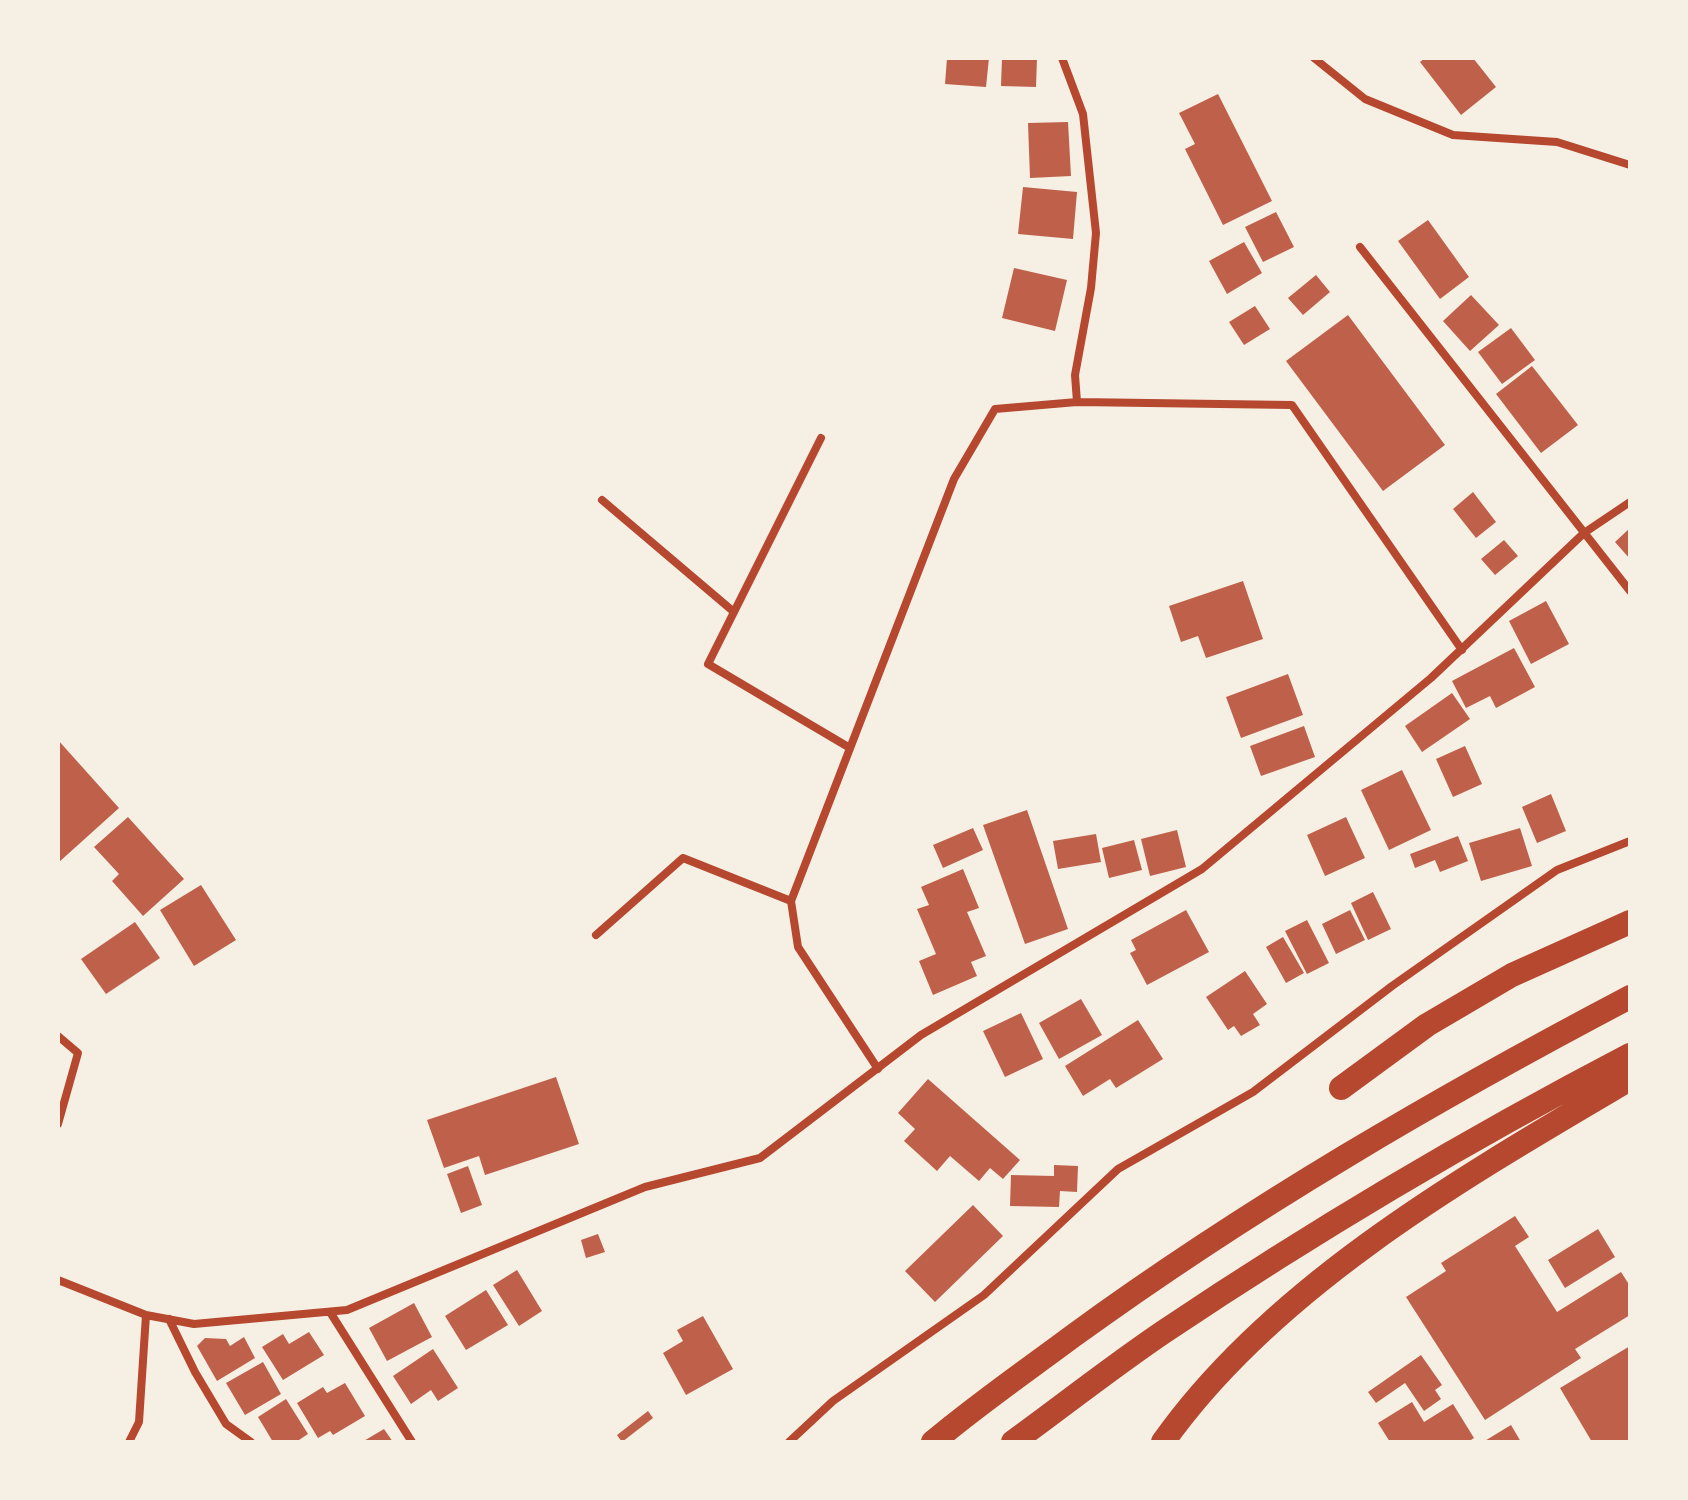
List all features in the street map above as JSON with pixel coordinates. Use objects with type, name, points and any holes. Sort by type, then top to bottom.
[{"type":"highway","points":[[1341,1088],[1427,1025],[1512,975],[1630,922]]},
{"type":"highway","points":[[933,1442],[1138,1289],[1254,1212],[1390,1130],[1630,997]]},
{"type":"highway","points":[[1013,1442],[1164,1332],[1279,1258],[1396,1186],[1630,1055]]},
{"type":"highway","points":[[1163,1442],[1236,1355],[1314,1286],[1400,1223],[1532,1137],[1630,1079]]},
{"type":"street","points":[[1062,58],[1083,114],[1096,233],[1091,288],[1075,375],[1077,402]]},
{"type":"street","points":[[1314,58],[1365,99],[1453,135],[1557,142],[1630,165]]},
{"type":"street","points":[[1360,247],[1630,591]]},
{"type":"street","points":[[878,1069],[798,947],[791,901],[954,479],[995,409],[1077,402],[1292,405],[1462,650]]},
{"type":"street","points":[[821,438],[708,664],[850,748]]},
{"type":"street","points":[[602,500],[734,612]]},
{"type":"street","points":[[58,1280],[146,1315],[194,1324],[347,1310],[645,1187],[760,1158],[921,1035],[1202,869],[1462,650],[1584,533],[1630,502]]},
{"type":"street","points":[[789,1442],[833,1401],[984,1295],[1118,1169],[1253,1092],[1392,986],[1557,870],[1630,841]]},
{"type":"street","points":[[596,935],[683,858],[791,901]]},
{"type":"street","points":[[58,1036],[78,1053],[58,1124]]},
{"type":"street","points":[[330,1312],[412,1442]]},
{"type":"street","points":[[129,1442],[139,1422],[146,1315]]},
{"type":"street","points":[[169,1319],[195,1372],[226,1424],[251,1442]]},
{"type":"building","points":[[947,58],[989,58],[986,87],[945,84]]},
{"type":"building","points":[[1002,58],[1037,58],[1036,87],[1001,86]]},
{"type":"building","points":[[1425,58],[1473,58],[1496,87],[1461,115],[1420,62]]},
{"type":"building","points":[[1218,94],[1272,201],[1223,225],[1185,149],[1195,144],[1179,113]]},
{"type":"building","points":[[1068,122],[1071,176],[1030,178],[1028,123]]},
{"type":"building","points":[[1023,187],[1077,192],[1073,239],[1018,234]]},
{"type":"building","points":[[1276,212],[1294,247],[1263,262],[1245,227]]},
{"type":"building","points":[[1428,220],[1469,277],[1440,299],[1398,241]]},
{"type":"building","points":[[1244,242],[1262,273],[1227,294],[1209,261]]},
{"type":"building","points":[[1014,268],[1067,280],[1055,331],[1002,318]]},
{"type":"building","points":[[1316,275],[1330,292],[1303,315],[1288,298]]},
{"type":"building","points":[[1471,295],[1499,325],[1470,351],[1443,321]]},
{"type":"building","points":[[1255,306],[1270,329],[1244,345],[1229,322]]},
{"type":"building","points":[[1348,315],[1445,445],[1383,491],[1286,361]]},
{"type":"building","points":[[1511,328],[1535,360],[1502,384],[1478,352]]},
{"type":"building","points":[[1532,366],[1578,425],[1541,453],[1496,394]]},
{"type":"building","points":[[1473,492],[1496,522],[1476,538],[1453,509]]},
{"type":"building","points":[[1630,528],[1630,559],[1615,542]]},
{"type":"building","points":[[1504,540],[1518,556],[1495,575],[1481,559]]},
{"type":"building","points":[[1243,581],[1263,639],[1206,658],[1198,636],[1181,642],[1169,606]]},
{"type":"building","points":[[1546,601],[1569,644],[1531,664],[1509,621]]},
{"type":"building","points":[[1514,648],[1535,687],[1496,708],[1490,696],[1466,708],[1452,681]]},
{"type":"building","points":[[1288,674],[1303,715],[1241,738],[1226,697]]},
{"type":"building","points":[[1452,693],[1470,719],[1422,752],[1405,726]]},
{"type":"building","points":[[1304,726],[1315,757],[1261,776],[1250,746]]},
{"type":"building","points":[[58,740],[119,808],[58,863]]},
{"type":"building","points":[[1465,746],[1482,784],[1453,797],[1436,759]]},
{"type":"building","points":[[1402,770],[1431,830],[1389,850],[1361,790]]},
{"type":"building","points":[[1551,794],[1566,831],[1537,843],[1522,807]]},
{"type":"building","points":[[1027,810],[1068,929],[1025,944],[983,825]]},
{"type":"building","points":[[128,817],[184,879],[143,916],[112,881],[119,874],[94,847]]},
{"type":"building","points":[[1346,817],[1365,858],[1325,876],[1307,835]]},
{"type":"building","points":[[973,828],[983,850],[943,868],[933,845]]},
{"type":"building","points":[[1520,828],[1532,866],[1481,881],[1469,843]]},
{"type":"building","points":[[1177,830],[1186,867],[1150,876],[1141,839]]},
{"type":"building","points":[[1096,834],[1101,862],[1058,869],[1053,841]]},
{"type":"building","points":[[1458,836],[1468,861],[1440,872],[1435,860],[1415,868],[1410,854]]},
{"type":"building","points":[[1134,840],[1142,870],[1109,878],[1102,848]]},
{"type":"building","points":[[963,869],[979,908],[967,912],[986,956],[971,962],[977,976],[933,995],[919,961],[936,954],[917,909],[929,905],[921,887]]},
{"type":"building","points":[[201,885],[236,940],[194,966],[160,910]]},
{"type":"building","points":[[1373,892],[1391,929],[1368,940],[1351,903]]},
{"type":"building","points":[[1186,910],[1209,952],[1147,985],[1130,953],[1136,950],[1131,940]]},
{"type":"building","points":[[1350,910],[1365,940],[1336,954],[1322,924]]},
{"type":"building","points":[[1307,920],[1329,963],[1307,974],[1285,931]]},
{"type":"building","points":[[135,922],[160,958],[106,994],[81,959]]},
{"type":"building","points":[[1283,937],[1304,973],[1286,983],[1266,947]]},
{"type":"building","points":[[1245,971],[1267,1004],[1253,1014],[1260,1025],[1241,1036],[1234,1026],[1228,1030],[1206,997]]},
{"type":"building","points":[[1081,999],[1102,1035],[1059,1059],[1039,1023]]},
{"type":"building","points":[[1021,1013],[1043,1059],[1005,1077],[983,1031]]},
{"type":"building","points":[[1138,1020],[1163,1059],[1116,1088],[1110,1079],[1083,1096],[1065,1066]]},
{"type":"building","points":[[556,1077],[579,1144],[485,1175],[479,1156],[444,1168],[427,1120]]},
{"type":"building","points":[[928,1079],[1020,1160],[1003,1179],[990,1168],[979,1181],[950,1156],[937,1171],[904,1141],[915,1129],[898,1113]]},
{"type":"building","points":[[1054,1165],[1078,1166],[1077,1192],[1060,1191],[1059,1207],[1010,1206],[1011,1175],[1054,1176]]},
{"type":"building","points":[[468,1166],[482,1205],[461,1213],[447,1174]]},
{"type":"building","points":[[973,1205],[1003,1236],[935,1302],[905,1271]]},
{"type":"building","points":[[1515,1216],[1529,1237],[1515,1246],[1557,1312],[1621,1272],[1630,1286],[1630,1315],[1575,1349],[1581,1358],[1485,1420],[1406,1297],[1446,1271],[1441,1263]]},
{"type":"building","points":[[1598,1229],[1615,1257],[1565,1288],[1548,1260]]},
{"type":"building","points":[[598,1234],[605,1252],[586,1258],[581,1240]]},
{"type":"building","points":[[517,1270],[542,1311],[519,1326],[493,1285]]},
{"type":"building","points":[[486,1290],[508,1325],[466,1350],[445,1316]]},
{"type":"building","points":[[414,1303],[432,1337],[387,1361],[369,1328]]},
{"type":"building","points":[[703,1316],[733,1369],[686,1395],[663,1353],[683,1341],[677,1330]]},
{"type":"building","points":[[309,1332],[324,1355],[283,1380],[262,1347],[283,1334],[289,1344]]},
{"type":"building","points":[[244,1337],[255,1358],[217,1381],[197,1346],[205,1338],[226,1339],[230,1346]]},
{"type":"building","points":[[1630,1346],[1630,1442],[1592,1442],[1560,1388]]},
{"type":"building","points":[[433,1349],[458,1388],[438,1401],[431,1390],[411,1404],[393,1376]]},
{"type":"building","points":[[1421,1355],[1442,1385],[1435,1390],[1441,1399],[1424,1411],[1405,1383],[1376,1403],[1368,1392]]},
{"type":"building","points":[[263,1362],[281,1394],[245,1415],[226,1383]]},
{"type":"building","points":[[345,1383],[365,1416],[333,1435],[330,1431],[318,1438],[297,1403],[323,1387],[327,1393]]},
{"type":"building","points":[[286,1399],[308,1434],[296,1442],[273,1442],[258,1417]]},
{"type":"building","points":[[1412,1402],[1424,1422],[1453,1404],[1474,1438],[1468,1442],[1390,1442],[1378,1423]]},
{"type":"building","points":[[648,1411],[653,1418],[622,1442],[617,1435]]},
{"type":"building","points":[[1511,1425],[1521,1442],[1483,1442]]},
{"type":"building","points":[[384,1429],[393,1442],[362,1442]]}]
